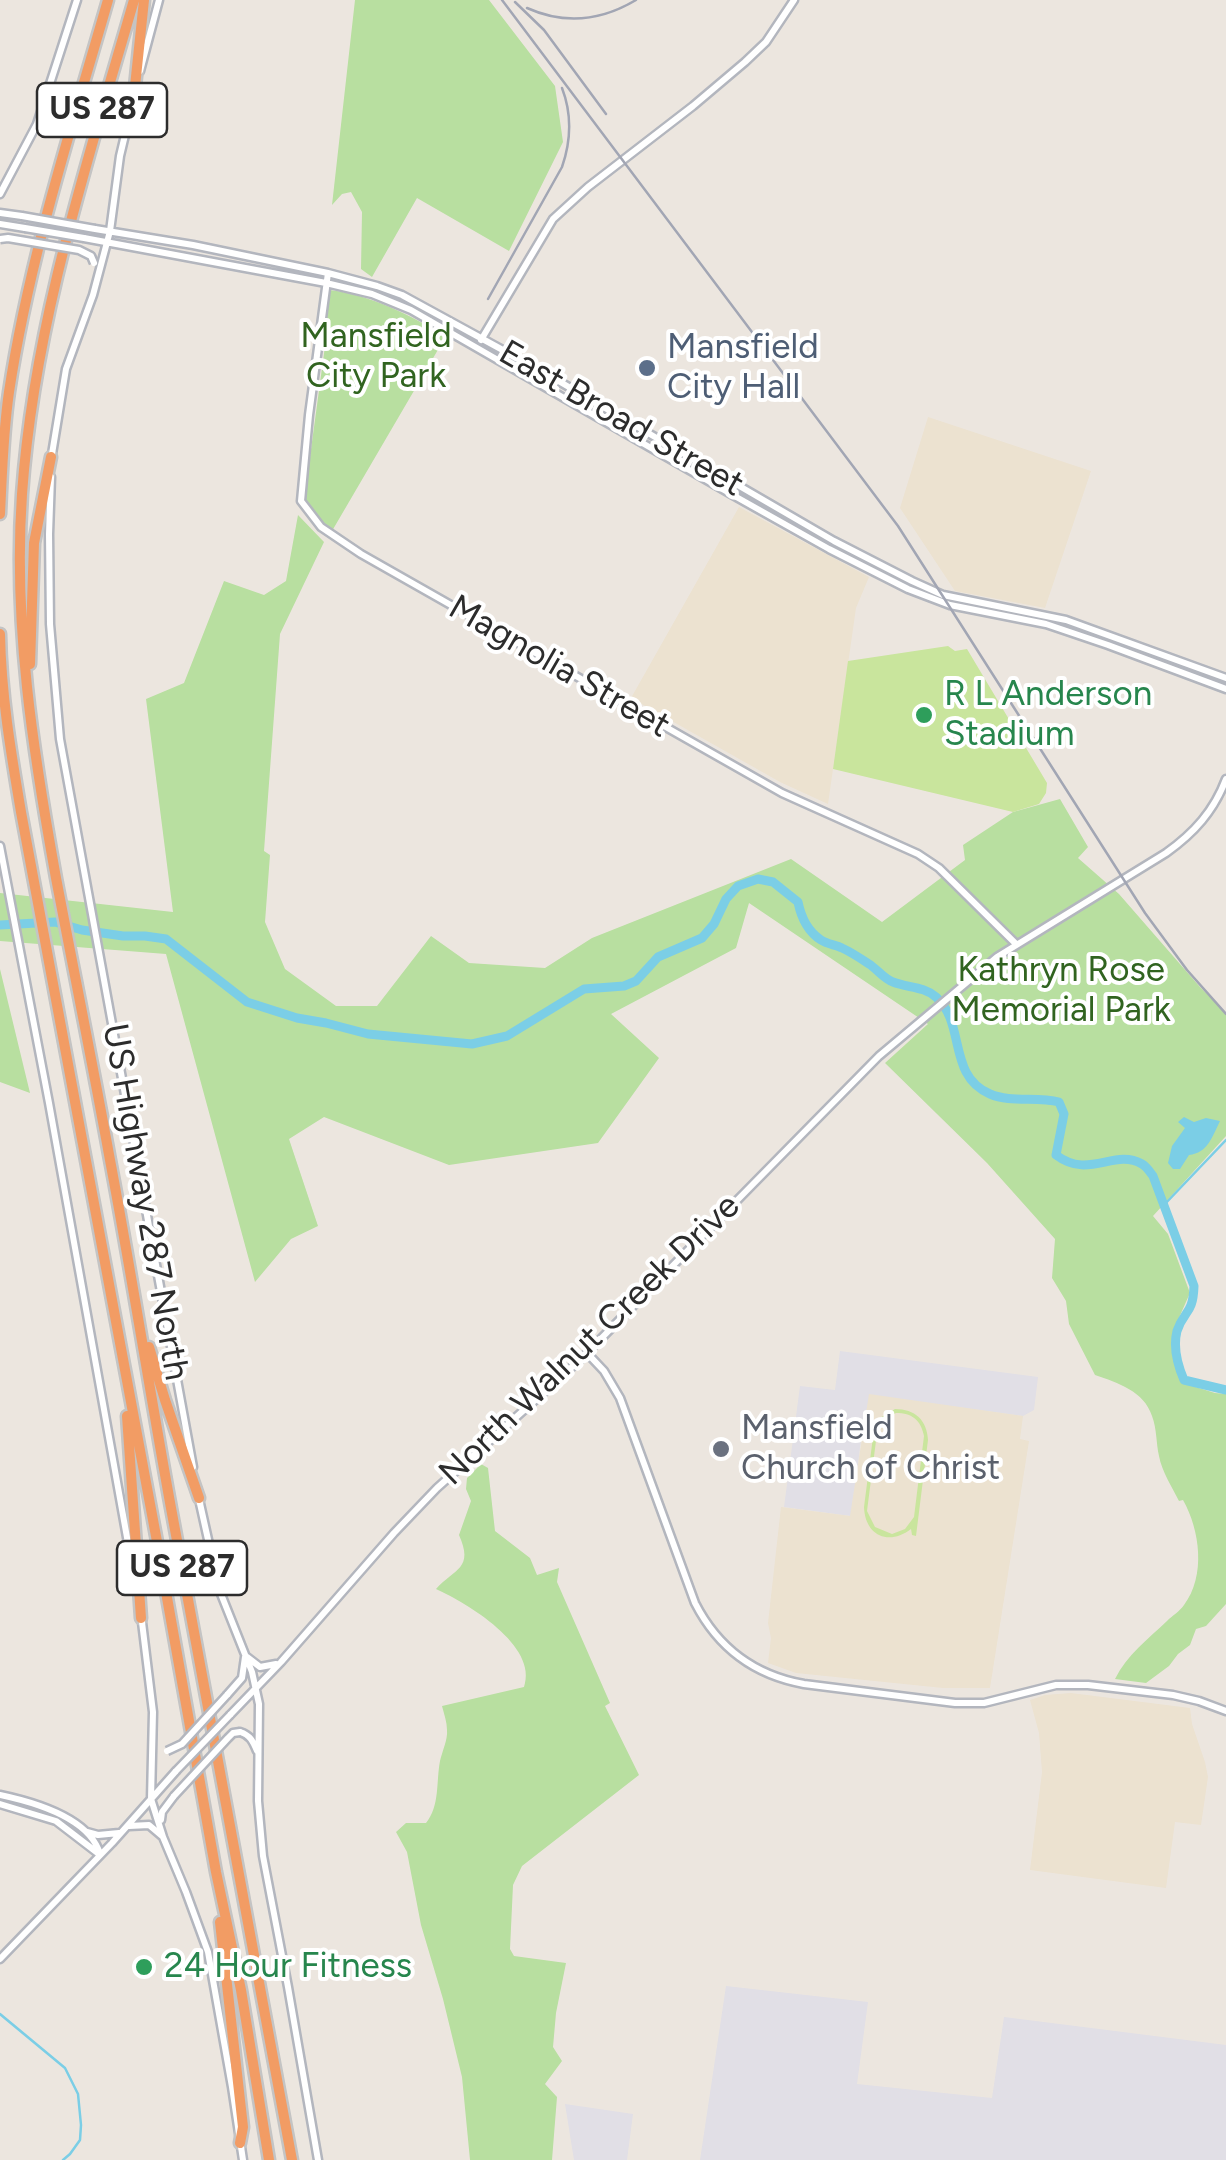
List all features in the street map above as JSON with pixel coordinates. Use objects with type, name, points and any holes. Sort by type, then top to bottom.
[{"type":"highway","name":"US 287","points":[[0,514],[3,436],[23,315],[108,0]]},
{"type":"highway","name":"US 287","points":[[134,0],[62,250],[36,372],[20,540],[26,694],[38,778],[292,2160]]},
{"type":"highway","points":[[134,96],[144,0]]},
{"type":"highway","points":[[26,694],[30,684],[34,544],[51,457]]},
{"type":"highway","name":"US 287","points":[[0,634],[8,740],[241,1990],[269,2160]]},
{"type":"highway","points":[[140,1326],[198,1498]]},
{"type":"highway","points":[[118,1336],[116,1351],[128,1417],[141,1618]]},
{"type":"highway","points":[[219,1886],[244,2127],[240,2142]]},
{"type":"main road","points":[[0,194],[37,124],[77,0]]},
{"type":"main road","name":"US Highway 287 North","points":[[160,0],[120,156],[108,242],[66,369],[51,457],[49,573],[54,682],[60,738],[198,1498],[219,1589],[256,1688],[263,1856],[318,2160]]},
{"type":"main road","points":[[479,343],[553,218],[588,186],[732,75],[766,42],[794,0]]},
{"type":"main road","name":"East Broad Street","points":[[0,213],[193,245],[376,286],[416,302],[791,527],[881,569],[939,602],[1046,624],[1226,678]]},
{"type":"main road","points":[[112,213],[122,229],[138,235]]},
{"type":"main road","name":"East Broad Street","points":[[0,224],[277,273],[372,294],[543,372],[795,519],[832,545]]},
{"type":"main road","points":[[0,239],[78,250],[94,263],[96,287]]},
{"type":"main road","points":[[191,257],[193,245]]},
{"type":"main road","points":[[277,273],[278,263]]},
{"type":"main road","name":"Magnolia Street","points":[[328,273],[301,501],[321,527],[361,554],[782,793],[918,854],[938,868],[1016,944]]},
{"type":"main road","points":[[372,294],[376,286]]},
{"type":"main road","points":[[411,310],[416,302]]},
{"type":"main road","points":[[791,527],[795,519]]},
{"type":"main road","name":"East Broad Street","points":[[910,585],[1066,620],[1226,689]]},
{"type":"main road","points":[[971,601],[972,611]]},
{"type":"main road","name":"North Walnut Creek Drive","points":[[0,1960],[281,1662],[430,1495],[587,1353],[853,1081],[1016,944],[1192,834],[1219,798],[1226,779]]},
{"type":"main road","points":[[0,846],[141,1618],[153,1712],[152,1799],[208,1952],[243,2160]]},
{"type":"main road","points":[[587,1353],[620,1398],[703,1618],[724,1646],[756,1669],[785,1680],[955,1703],[984,1703],[1056,1685],[1088,1685],[1173,1695],[1226,1712]]},
{"type":"main road","points":[[152,1728],[156,1744],[167,1751],[182,1744],[242,1678],[245,1654]]},
{"type":"main road","points":[[245,1654],[260,1667],[281,1662]]},
{"type":"main road","points":[[163,1837],[162,1812],[234,1733],[246,1734],[259,1757]]},
{"type":"main road","points":[[0,1795],[41,1804],[98,1835],[150,1825],[163,1837]]},
{"type":"main road","points":[[0,1804],[56,1822],[100,1855]]},
{"type":"main road","points":[[22,1809],[41,1804]]},
{"type":"main road","points":[[82,1829],[97,1844],[100,1855]]},
{"type":"shaded area","points":[[928,417],[1091,471],[1045,608],[955,591],[900,508]]},
{"type":"shaded area","points":[[739,507],[869,577],[856,608],[828,804],[780,782],[631,698]]},
{"type":"shaded area","points":[[840,1351],[1038,1377],[1034,1410],[1023,1416],[870,1395],[851,1516],[784,1507],[800,1386],[835,1390]]},
{"type":"shaded area","points":[[869,1394],[1023,1416],[1020,1439],[1029,1441],[990,1688],[943,1688],[796,1673],[768,1663],[768,1623],[781,1507],[850,1516]]},
{"type":"shaded area","points":[[1071,1693],[1190,1708],[1208,1777],[1201,1825],[1175,1822],[1166,1888],[1030,1870],[1042,1772],[1039,1733],[1030,1700]]},
{"type":"shaded area","points":[[726,1986],[868,2002],[857,2084],[992,2098],[1004,2017],[1226,2045],[1226,2160],[700,2160]]},
{"type":"shaded area","points":[[565,2104],[633,2114],[627,2160],[574,2160]]},
{"type":"green space","points":[[355,0],[489,0],[555,86],[563,142],[509,251],[417,198],[372,277],[361,269],[362,212],[351,192],[342,194],[332,205]]},
{"type":"green space","name":"Mansfield City Park","points":[[322,291],[375,301],[446,336],[332,531],[304,501],[325,346],[315,344]]},
{"type":"green space","name":"Kathryn Rose Memorial Park","points":[[298,515],[324,542],[280,634],[264,851],[270,855],[265,922],[285,969],[336,1006],[377,1006],[431,936],[469,963],[545,968],[592,938],[791,859],[882,922],[965,860],[963,845],[1013,812],[1060,799],[1088,847],[1078,858],[1119,894],[1226,1013],[1226,1136],[1153,1216],[1168,1234],[1190,1293],[1173,1337],[1177,1370],[1183,1383],[1226,1394],[1226,1604],[1206,1626],[1196,1629],[1190,1645],[1169,1666],[1146,1683],[1115,1679],[1132,1655],[1184,1605],[1198,1567],[1197,1539],[1189,1512],[1162,1468],[1148,1407],[1129,1389],[1095,1375],[1069,1324],[1066,1301],[1052,1278],[1055,1239],[987,1163],[885,1063],[928,1024],[749,903],[736,948],[611,1014],[659,1058],[598,1143],[449,1165],[324,1117],[289,1139],[318,1226],[291,1239],[255,1282],[166,954],[0,941],[0,893],[173,912],[146,699],[184,683],[224,581],[264,595],[286,581]]},
{"type":"green space","name":"R L Anderson Stadium","points":[[948,646],[955,651],[967,649],[1047,783],[1039,804],[1013,812],[833,769],[848,661]]},
{"type":"green space","points":[[0,969],[30,1093],[0,1082]]},
{"type":"green space","points":[[895,1409],[908,1411],[919,1417],[925,1427],[928,1440],[916,1536],[911,1529],[895,1537],[880,1535],[865,1517],[874,1429],[880,1418]],"holes":[[[902,1413],[918,1422],[924,1436],[914,1517],[905,1529],[892,1534],[875,1527],[867,1511],[877,1433],[883,1420]]]},
{"type":"green space","points":[[481,1464],[488,1468],[495,1531],[530,1558],[537,1575],[559,1568],[557,1582],[610,1703],[605,1706],[639,1775],[522,1866],[513,1885],[510,1949],[514,1956],[566,1963],[553,2047],[562,2061],[545,2084],[557,2097],[552,2160],[470,2160],[462,2077],[421,1925],[407,1852],[396,1832],[406,1823],[426,1823],[434,1809],[447,1734],[442,1706],[524,1687],[526,1672],[511,1642],[481,1615],[436,1589],[463,1561],[459,1535],[471,1501],[467,1478]]},
{"type":"water","points":[[1184,1117],[1194,1122],[1206,1118],[1220,1121],[1205,1148],[1189,1155],[1180,1169],[1173,1169],[1168,1163],[1172,1146],[1185,1128],[1178,1122]]},
{"type":"waterway","points":[[0,925],[55,922],[82,930],[166,939],[247,1002],[368,1034],[472,1044],[507,1036],[584,989],[624,986],[636,981],[658,957],[702,938],[738,886],[758,879],[773,882],[798,902],[805,923],[821,940],[852,953],[890,981],[936,997],[951,1021],[962,1062],[977,1086],[998,1097],[1059,1102],[1064,1114],[1056,1155],[1079,1165],[1121,1159],[1147,1168],[1194,1286],[1192,1302],[1176,1337],[1182,1375],[1184,1380],[1226,1390]]},
{"type":"waterway","points":[[1164,1205],[1226,1140]]},
{"type":"waterway","points":[[0,2014],[65,2068],[78,2094],[80,2140],[63,2160]]},
{"type":"railway","points":[[502,0],[898,526],[1145,913],[1226,1014]]},
{"type":"railway","points":[[527,8],[555,17],[583,18],[610,12],[636,0]]},
{"type":"railway","points":[[515,2],[544,30],[606,114]]},
{"type":"railway","points":[[488,299],[562,167],[569,128],[562,88]]},
{"type":"place","name":"Mansfield City Hall","points":[[647,368]]},
{"type":"place","name":"R L Anderson Stadium","points":[[924,715]]},
{"type":"place","name":"Mansfield Church of Christ","points":[[721,1449]]},
{"type":"place","name":"24 Hour Fitness","points":[[144,1967]]}]
